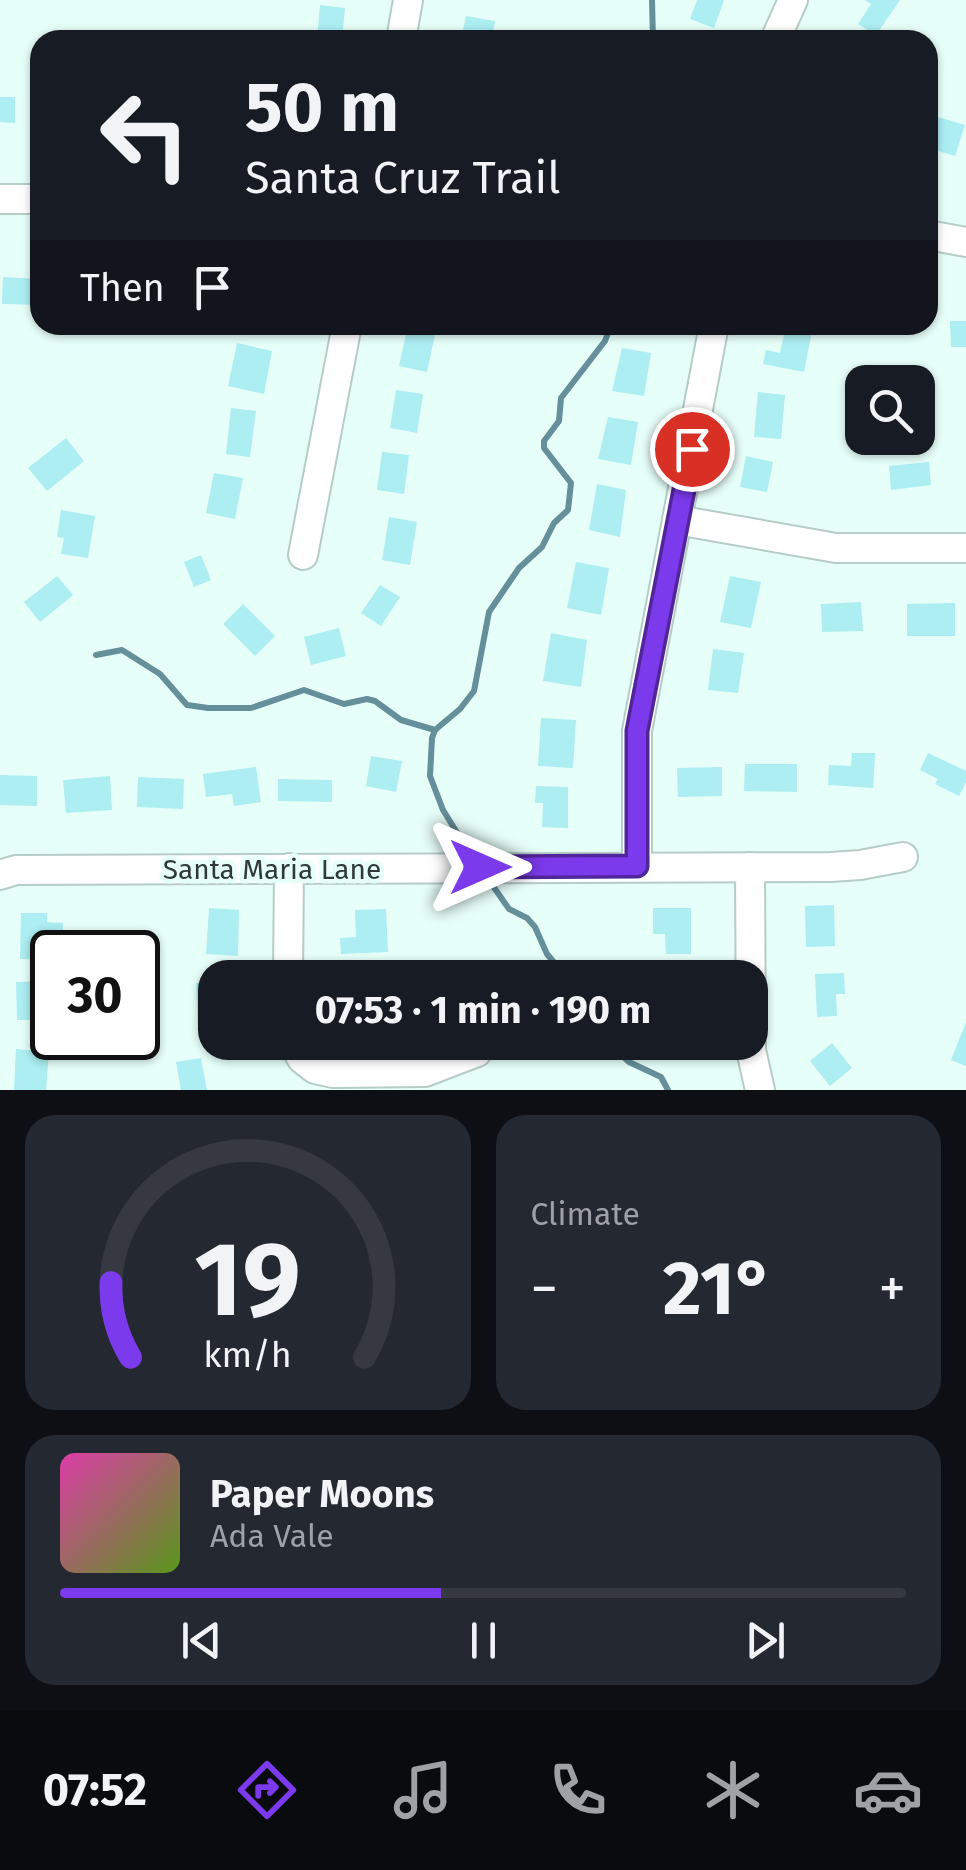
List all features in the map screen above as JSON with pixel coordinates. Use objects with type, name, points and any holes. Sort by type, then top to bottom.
[{"type":"street","points":[[402,30],[408,0]]},
{"type":"street","points":[[780,30],[793,0]]},
{"type":"street","points":[[0,199],[30,199]]},
{"type":"street","points":[[938,237],[966,242]]},
{"type":"street","points":[[303,555],[345,335]]},
{"type":"street","points":[[637,866],[637,731],[712,335]]},
{"type":"street","points":[[677,520],[836,548],[966,548]]},
{"type":"street","name":"Santa Maria Lane","points":[[0,875],[16,870],[860,865],[903,856]]},
{"type":"street","points":[[750,867],[751,1050],[760,1090]]},
{"type":"street","points":[[288,868],[288,960]]},
{"type":"street","points":[[306,1060],[315,1070],[333,1073],[406,1074],[425,1072],[456,1060]]},
{"type":"building","points":[[697,0],[724,0],[714,28],[690,19]]},
{"type":"building","points":[[865,0],[900,0],[879,30],[868,30],[858,24],[871,4]]},
{"type":"building","points":[[320,5],[345,8],[343,30],[318,30]]},
{"type":"building","points":[[466,16],[495,21],[493,30],[463,30]]},
{"type":"building","points":[[0,97],[15,97],[15,123],[0,122]]},
{"type":"building","points":[[938,117],[965,125],[955,156],[938,151]]},
{"type":"building","points":[[3,277],[30,278],[30,305],[2,304]]},
{"type":"building","points":[[950,321],[966,321],[966,347],[951,347]]},
{"type":"building","points":[[406,335],[435,335],[427,372],[399,366]]},
{"type":"building","points":[[784,335],[811,335],[804,372],[763,364],[766,350],[780,353]]},
{"type":"building","points":[[237,343],[272,351],[264,394],[228,386]]},
{"type":"building","points":[[622,348],[651,353],[644,396],[612,391]]},
{"type":"building","points":[[396,390],[423,394],[417,433],[390,428]]},
{"type":"building","points":[[758,392],[785,395],[781,439],[754,437]]},
{"type":"building","points":[[231,408],[256,411],[250,457],[226,454]]},
{"type":"building","points":[[608,417],[638,422],[631,465],[598,459]]},
{"type":"building","points":[[66,438],[84,461],[47,491],[28,468]]},
{"type":"building","points":[[382,452],[409,455],[404,494],[377,490]]},
{"type":"building","points":[[746,456],[773,462],[767,492],[740,487]]},
{"type":"building","points":[[929,462],[931,485],[891,490],[889,466]]},
{"type":"building","points":[[214,473],[243,478],[235,519],[206,513]]},
{"type":"building","points":[[597,484],[626,490],[620,537],[589,530]]},
{"type":"building","points":[[61,510],[95,516],[88,558],[61,554],[64,538],[57,537]]},
{"type":"building","points":[[389,517],[417,522],[410,565],[382,560]]},
{"type":"building","points":[[201,555],[211,580],[194,587],[184,562]]},
{"type":"building","points":[[576,562],[609,568],[601,615],[567,608]]},
{"type":"building","points":[[57,576],[73,595],[40,622],[24,602]]},
{"type":"building","points":[[730,576],[761,582],[751,628],[720,622]]},
{"type":"building","points":[[380,585],[400,597],[381,626],[361,613]]},
{"type":"building","points":[[861,602],[863,631],[822,632],[821,604]]},
{"type":"building","points":[[955,603],[955,636],[907,636],[907,604]]},
{"type":"building","points":[[243,604],[275,636],[255,656],[223,624]]},
{"type":"building","points":[[339,628],[346,656],[311,665],[304,637]]},
{"type":"building","points":[[551,633],[587,640],[581,687],[543,681]]},
{"type":"building","points":[[713,649],[744,653],[738,693],[708,690]]},
{"type":"building","points":[[541,718],[576,720],[573,768],[538,766]]},
{"type":"building","points":[[852,753],[875,753],[873,788],[828,785],[829,765],[851,766]]},
{"type":"building","points":[[928,753],[966,771],[959,796],[935,784],[938,779],[920,770]]},
{"type":"building","points":[[371,756],[402,761],[396,792],[366,786]]},
{"type":"building","points":[[745,764],[797,764],[797,792],[744,791]]},
{"type":"building","points":[[256,767],[261,802],[234,806],[232,794],[206,797],[203,774]]},
{"type":"building","points":[[722,767],[722,796],[678,797],[677,768]]},
{"type":"building","points":[[0,775],[37,776],[37,806],[0,805]]},
{"type":"building","points":[[110,776],[112,810],[66,813],[63,780]]},
{"type":"building","points":[[138,777],[184,779],[183,809],[137,807]]},
{"type":"building","points":[[278,779],[332,780],[332,802],[278,801]]},
{"type":"building","points":[[536,786],[568,787],[568,828],[542,827],[543,803],[535,803]]},
{"type":"building","points":[[834,905],[835,946],[806,947],[805,906]]},
{"type":"building","points":[[209,908],[239,910],[238,956],[206,954]]},
{"type":"building","points":[[653,908],[691,908],[691,954],[666,954],[665,934],[653,934]]},
{"type":"building","points":[[386,909],[388,952],[341,954],[340,938],[356,937],[355,910]]},
{"type":"building","points":[[21,913],[47,913],[47,922],[63,923],[63,930],[30,930],[30,959],[20,959]]},
{"type":"building","points":[[844,973],[845,994],[836,994],[837,1016],[817,1017],[815,974]]},
{"type":"building","points":[[16,982],[30,982],[30,1020],[17,1020]]},
{"type":"building","points":[[966,1022],[966,1066],[951,1060]]},
{"type":"building","points":[[832,1043],[852,1068],[830,1086],[810,1061]]},
{"type":"building","points":[[16,1049],[30,1050],[30,1060],[48,1060],[46,1090],[14,1090]]},
{"type":"building","points":[[201,1060],[207,1090],[181,1090],[176,1062]]},
{"type":"waterway","points":[[652,0],[653,30]]},
{"type":"waterway","points":[[469,852],[443,810],[430,776],[432,738],[435,730],[474,691],[489,612],[519,568],[542,547],[554,523],[568,510],[571,483],[544,448],[544,441],[559,421],[561,398],[607,335]]},
{"type":"waterway","points":[[96,655],[122,650],[160,674],[187,705],[251,708],[304,690],[344,704],[375,701],[401,720],[435,730]]},
{"type":"waterway","points":[[491,883],[509,909],[535,927],[552,960]]},
{"type":"waterway","points":[[627,1060],[661,1077],[668,1090]]},
{"type":"route","points":[[480,867],[637,866],[637,731],[692,449]]}]
